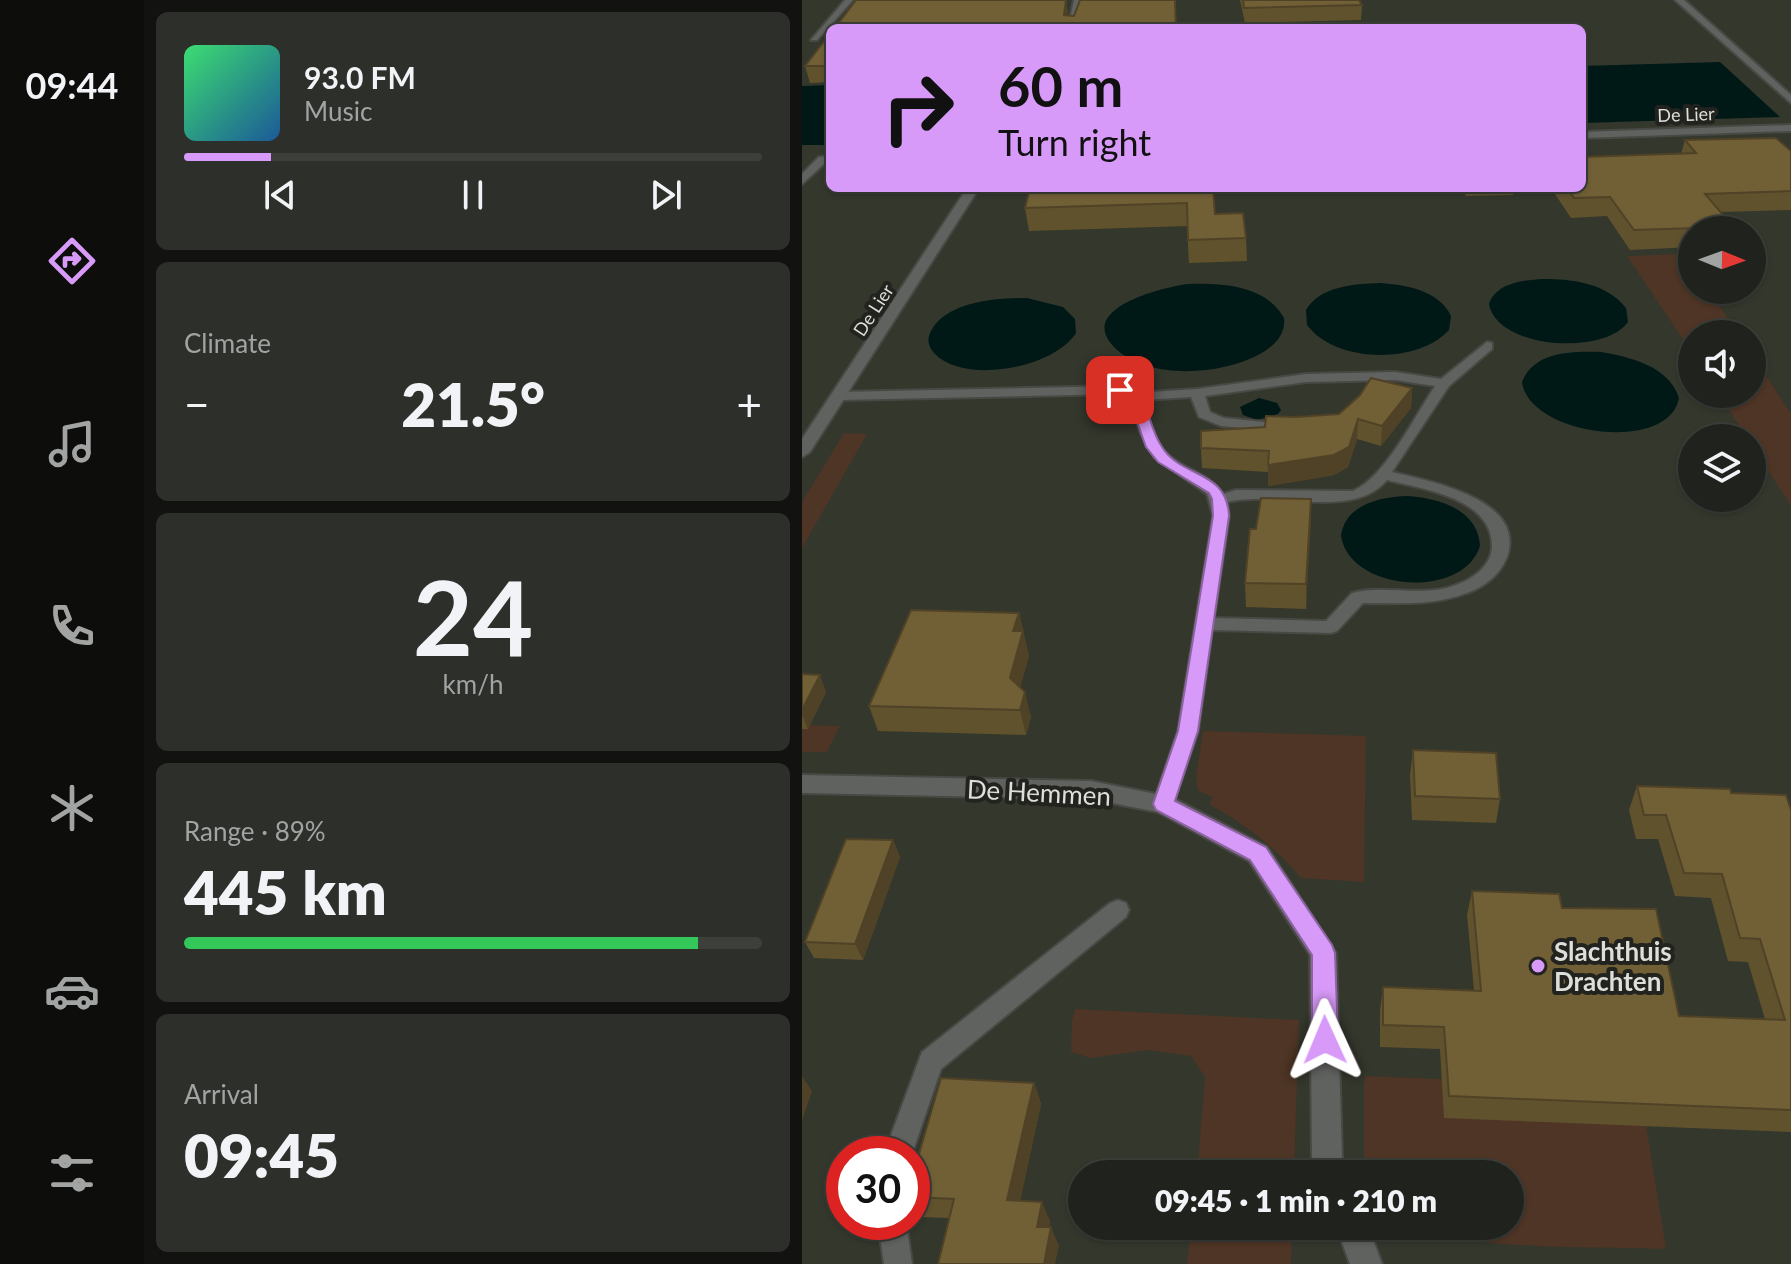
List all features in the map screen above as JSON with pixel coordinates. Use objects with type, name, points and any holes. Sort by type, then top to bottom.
[{"type":"street","points":[[827,24],[849,0]]},
{"type":"street","points":[[1679,0],[1791,100]]},
{"type":"street","points":[[814,38],[826,25]]},
{"type":"street","name":"De Lier","points":[[1586,135],[1791,128]]},
{"type":"street","points":[[804,177],[826,159]]},
{"type":"street","name":"De Lier","points":[[802,452],[970,192]]},
{"type":"street","name":"De Hemmen","points":[[802,784],[1091,790],[1163,804],[1258,854],[1323,953],[1328,1160]]},
{"type":"street","points":[[1357,1240],[1366,1264]]},
{"type":"lane","points":[[1073,24],[1078,0]]},
{"type":"lane","points":[[1220,499],[1236,495],[1355,496],[1371,489],[1444,383],[1487,346]]},
{"type":"lane","points":[[839,396],[1098,389],[1120,390],[1135,397],[1197,393],[1277,380],[1444,383]]},
{"type":"lane","points":[[1197,393],[1204,414],[1221,422],[1309,428]]},
{"type":"lane","points":[[1135,397],[1153,447],[1163,458],[1214,490],[1220,499],[1221,516],[1188,731],[1163,804]]},
{"type":"lane","points":[[1204,624],[1331,627],[1358,597],[1438,595],[1470,585],[1492,569],[1500,556],[1501,541],[1497,527],[1488,514],[1456,494],[1383,475]]},
{"type":"lane","points":[[904,1136],[931,1061],[1118,910]]},
{"type":"lane","points":[[895,1240],[898,1264]]},
{"type":"shaded area","points":[[802,0],[1791,0],[1791,1264],[802,1264]]},
{"type":"shaded area","points":[[1678,254],[1678,304],[1718,304],[1729,320],[1678,320],[1678,332],[1627,256]]},
{"type":"shaded area","points":[[1766,376],[1791,414],[1791,506],[1766,467],[1766,424],[1738,424],[1728,408],[1766,408]]},
{"type":"shaded area","points":[[844,433],[867,434],[802,548],[802,502]]},
{"type":"shaded area","points":[[802,725],[840,726],[827,752],[802,752]]},
{"type":"shaded area","points":[[1203,731],[1366,736],[1364,882],[1301,878],[1259,837],[1209,804],[1213,797],[1198,791],[1196,777]]},
{"type":"shaded area","points":[[1075,1009],[1299,1020],[1294,1160],[1198,1160],[1205,1077],[1191,1056],[1148,1050],[1090,1058],[1071,1052]]},
{"type":"shaded area","points":[[1364,1076],[1640,1087],[1666,1249],[1501,1244],[1469,1240],[1524,1240],[1524,1160],[1364,1160]]},
{"type":"shaded area","points":[[1190,1240],[1292,1240],[1291,1264],[1187,1264]]},
{"type":"water","points":[[1720,62],[1780,117],[1586,123],[1586,66]]},
{"type":"water","points":[[826,85],[826,145],[802,145],[802,86]]},
{"type":"water","points":[[1543,279],[1588,284],[1609,293],[1626,308],[1628,322],[1615,333],[1597,340],[1552,343],[1511,331],[1496,319],[1489,304],[1498,291],[1519,282]]},
{"type":"water","points":[[1380,283],[1411,287],[1438,300],[1451,316],[1449,330],[1417,349],[1376,355],[1336,347],[1320,338],[1307,325],[1306,310],[1320,296],[1349,286]]},
{"type":"water","points":[[1188,284],[1214,284],[1254,292],[1276,307],[1284,318],[1281,336],[1258,355],[1225,367],[1205,370],[1166,370],[1147,366],[1116,349],[1106,335],[1106,322],[1113,312],[1143,295]]},
{"type":"water","points":[[1027,298],[1063,307],[1075,319],[1076,333],[1049,355],[1008,368],[967,369],[949,363],[931,349],[928,341],[931,331],[938,321],[960,307]]},
{"type":"water","points":[[1601,352],[1624,357],[1658,371],[1667,378],[1678,396],[1670,416],[1651,427],[1627,432],[1572,426],[1548,415],[1530,400],[1522,382],[1535,364],[1556,355]]},
{"type":"water","points":[[1259,398],[1277,403],[1281,410],[1278,414],[1257,420],[1243,415],[1240,407]]},
{"type":"water","points":[[1407,496],[1431,499],[1464,514],[1478,533],[1480,546],[1470,563],[1452,575],[1431,581],[1408,582],[1384,578],[1364,569],[1349,555],[1341,536],[1349,516],[1366,504]]},
{"type":"building","points":[[856,0],[1066,0],[1064,15],[1074,16],[1080,0],[1175,0],[1176,24],[838,24]]},
{"type":"building","points":[[1243,0],[1359,0],[1362,5],[1244,8]]},
{"type":"building","points":[[826,39],[826,66],[805,66]]},
{"type":"building","points":[[1776,138],[1791,151],[1791,191],[1705,194],[1724,216],[1678,216],[1678,229],[1634,230],[1610,197],[1574,198],[1570,192],[1586,192],[1586,157],[1696,153],[1685,140]]},
{"type":"building","points":[[1029,192],[1213,192],[1215,214],[1243,213],[1246,238],[1188,240],[1187,203],[1025,208]]},
{"type":"building","points":[[1371,378],[1412,388],[1382,426],[1358,419],[1349,447],[1334,455],[1268,465],[1269,451],[1201,448],[1201,431],[1265,427],[1266,416],[1339,414],[1360,395]]},
{"type":"building","points":[[1261,498],[1311,499],[1306,584],[1245,583],[1250,529],[1256,529]]},
{"type":"building","points":[[911,610],[1019,613],[1013,631],[1023,631],[1010,678],[1025,692],[1020,710],[869,706]]},
{"type":"building","points":[[802,674],[820,675],[802,710]]},
{"type":"building","points":[[1413,750],[1496,753],[1500,799],[1415,796]]},
{"type":"building","points":[[1637,786],[1730,789],[1731,793],[1786,795],[1791,810],[1791,1110],[1449,1096],[1444,1027],[1383,1025],[1383,987],[1481,991],[1472,891],[1559,894],[1562,908],[1656,909],[1679,1016],[1785,1020],[1760,939],[1740,938],[1722,874],[1684,873],[1666,815],[1644,815]]},
{"type":"building","points":[[846,839],[893,840],[855,944],[805,942]]},
{"type":"building","points":[[941,1078],[1034,1083],[1007,1200],[1042,1202],[1037,1227],[1051,1227],[1044,1264],[938,1264],[954,1199],[930,1198],[930,1136],[924,1136]]},
{"type":"place","name":"Slachthuis Drachten","points":[[1538,966]]},
{"type":"route","points":[[1120,390],[1135,397],[1153,447],[1163,458],[1214,490],[1220,499],[1221,516],[1188,731],[1163,804],[1258,854],[1323,953],[1325,1040]]}]
